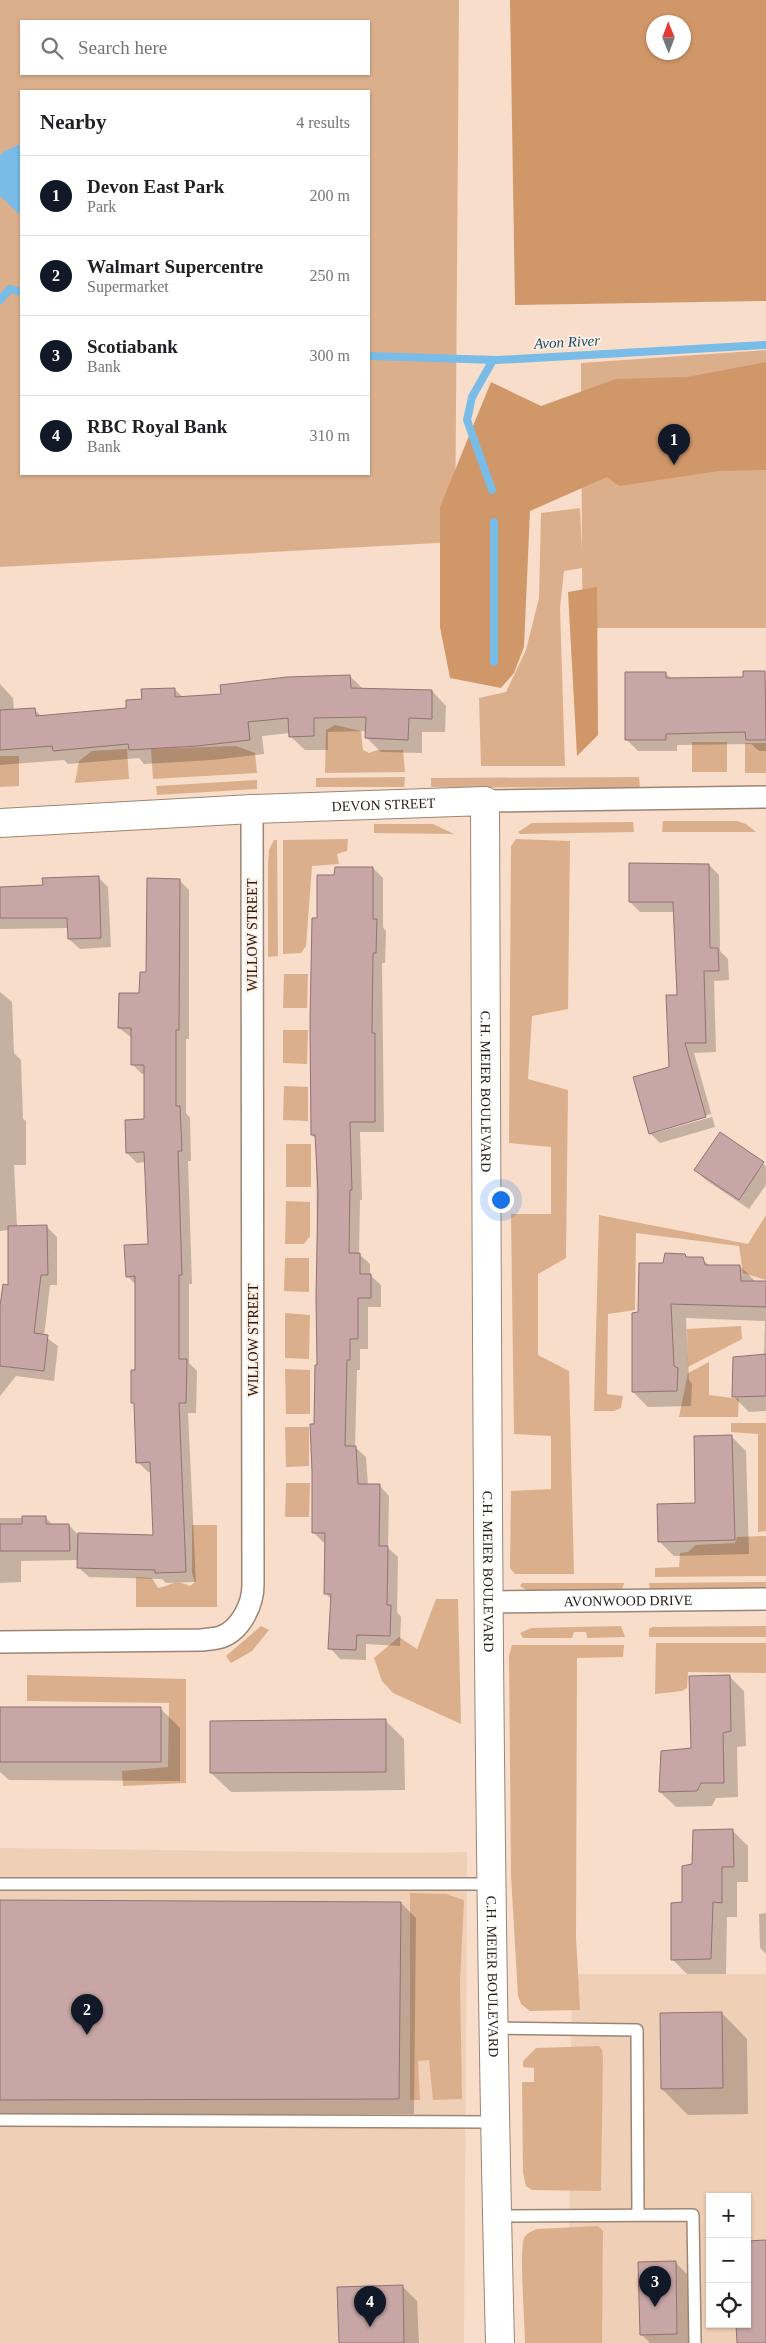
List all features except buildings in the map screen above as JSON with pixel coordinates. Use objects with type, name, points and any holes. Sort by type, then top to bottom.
[{"type":"street","name":"DEVON STREET","points":[[0,823],[252,809],[485,801],[766,797]]},
{"type":"street","name":"C.H. MEIER BOULEVARD","points":[[485,801],[488,1602],[493,1884],[494,2122],[500,2343]]},
{"type":"street","name":"WILLOW STREET","points":[[0,1642],[201,1640],[223,1637],[238,1625],[247,1611],[253,1584],[252,809]]},
{"type":"street","name":"AVONWOOD DRIVE","points":[[488,1602],[766,1600]]},
{"type":"lane","points":[[0,1884],[493,1884]]},
{"type":"lane","points":[[494,2028],[636,2030],[638,2215]]},
{"type":"lane","points":[[0,2120],[494,2122]]},
{"type":"lane","points":[[496,2216],[693,2215],[695,2343]]},
{"type":"shaded area","points":[[0,0],[459,0],[455,542],[0,567]]},
{"type":"shaded area","points":[[510,0],[766,0],[766,301],[515,305]]},
{"type":"shaded area","points":[[766,350],[766,628],[583,628],[582,568],[564,571],[560,608],[565,766],[481,766],[479,698],[506,692],[526,650],[539,598],[541,513],[580,508],[582,550],[581,363]]},
{"type":"shaded area","points":[[766,362],[766,470],[719,471],[619,486],[607,477],[530,511],[524,647],[514,673],[501,688],[450,678],[440,627],[440,507],[491,382],[541,406],[616,379],[687,377]]},
{"type":"shaded area","points":[[597,587],[598,735],[577,756],[568,592]]},
{"type":"shaded area","points":[[335,725],[361,731],[363,750],[369,753],[378,750],[403,750],[405,772],[325,773],[326,730]]},
{"type":"shaded area","points":[[692,742],[727,742],[727,772],[692,772]]},
{"type":"shaded area","points":[[745,743],[766,743],[766,773],[745,773]]},
{"type":"shaded area","points":[[236,746],[255,753],[257,773],[153,779],[151,749]]},
{"type":"shaded area","points":[[127,749],[129,779],[75,783],[79,761],[92,751]]},
{"type":"shaded area","points":[[0,756],[19,756],[19,786],[0,787]]},
{"type":"shaded area","points":[[405,777],[404,787],[316,787],[316,778]]},
{"type":"shaded area","points":[[639,777],[640,788],[431,787],[431,778]]},
{"type":"shaded area","points":[[257,780],[257,789],[157,795],[156,786]]},
{"type":"shaded area","points":[[663,821],[737,821],[746,824],[756,832],[662,832]]},
{"type":"shaded area","points":[[633,822],[634,832],[520,834],[518,832],[532,823]]},
{"type":"shaded area","points":[[374,824],[433,824],[454,834],[374,833]]},
{"type":"shaded area","points":[[348,839],[347,851],[337,854],[339,864],[312,866],[306,946],[301,953],[283,954],[283,840]]},
{"type":"shaded area","points":[[516,839],[570,841],[568,1009],[532,1016],[528,1079],[568,1090],[566,1258],[538,1274],[538,1355],[569,1371],[574,1574],[515,1574],[510,1568],[511,1491],[551,1489],[551,1436],[514,1434],[511,1214],[551,1214],[551,1147],[509,1143],[511,846]]},
{"type":"shaded area","points":[[274,840],[277,840],[278,956],[268,957],[268,865],[269,850]]},
{"type":"shaded area","points":[[284,974],[308,974],[307,1008],[283,1008]]},
{"type":"shaded area","points":[[283,1030],[308,1030],[307,1064],[283,1063]]},
{"type":"shaded area","points":[[284,1086],[308,1087],[308,1121],[283,1120]]},
{"type":"shaded area","points":[[286,1144],[311,1144],[311,1187],[286,1187]]},
{"type":"shaded area","points":[[286,1201],[310,1202],[310,1236],[304,1244],[285,1244]]},
{"type":"shaded area","points":[[599,1215],[748,1244],[766,1215],[766,1280],[743,1273],[739,1246],[636,1233],[635,1310],[608,1314],[607,1394],[623,1396],[621,1408],[614,1411],[594,1411]]},
{"type":"shaded area","points":[[285,1258],[309,1258],[309,1292],[284,1291]]},
{"type":"shaded area","points":[[285,1313],[310,1315],[309,1359],[285,1358]]},
{"type":"shaded area","points":[[741,1326],[742,1339],[688,1367],[687,1329]]},
{"type":"shaded area","points":[[709,1362],[709,1395],[739,1399],[738,1417],[679,1417],[688,1373]]},
{"type":"shaded area","points":[[285,1369],[310,1370],[310,1414],[286,1414]]},
{"type":"shaded area","points":[[731,1423],[766,1423],[766,1531],[758,1532],[758,1434],[731,1432]]},
{"type":"shaded area","points":[[285,1427],[309,1427],[309,1466],[286,1467]]},
{"type":"shaded area","points":[[286,1483],[310,1483],[309,1517],[285,1517]]},
{"type":"shaded area","points":[[192,1525],[217,1525],[217,1607],[136,1607],[136,1577],[152,1578],[158,1588],[175,1583],[190,1586],[195,1582],[192,1574]]},
{"type":"shaded area","points":[[766,1536],[766,1576],[655,1577],[655,1568],[679,1567],[680,1553],[688,1552],[696,1545],[735,1543],[737,1537]]},
{"type":"shaded area","points":[[766,1582],[766,1593],[650,1593],[649,1583]]},
{"type":"shaded area","points":[[522,1583],[624,1583],[621,1594],[531,1593],[520,1586]]},
{"type":"shaded area","points":[[436,1599],[458,1599],[461,1724],[393,1693],[382,1681],[374,1658],[399,1637],[417,1649]]},
{"type":"shaded area","points":[[261,1626],[269,1630],[252,1651],[231,1663],[226,1656]]},
{"type":"shaded area","points":[[621,1626],[625,1637],[587,1638],[586,1632],[574,1632],[572,1638],[523,1638],[520,1633],[531,1628]]},
{"type":"shaded area","points":[[766,1626],[766,1637],[649,1637],[649,1629],[652,1627]]},
{"type":"shaded area","points":[[656,1643],[766,1643],[766,1673],[688,1672],[687,1688],[682,1691],[655,1694]]},
{"type":"shaded area","points":[[512,1645],[624,1645],[623,1657],[577,1658],[576,1938],[580,2010],[530,2011],[521,2004],[518,1996],[511,1876],[509,1656]]},
{"type":"shaded area","points":[[27,1675],[186,1679],[186,1783],[123,1786],[122,1771],[168,1767],[169,1703],[27,1701]]},
{"type":"shaded area","points":[[0,1848],[405,1853],[467,1852],[464,2343],[0,2343]]},
{"type":"shaded area","points":[[410,1893],[446,1894],[464,1900],[460,1981],[462,2099],[433,2100],[429,2060],[418,2061],[420,2100],[410,2100]]},
{"type":"shaded area","points":[[572,1974],[766,1974],[766,2343],[568,2343]]},
{"type":"shaded area","points":[[599,2046],[602,2050],[603,2058],[601,2191],[532,2190],[526,2186],[523,2172],[522,2082],[534,2082],[534,2068],[523,2067],[523,2061],[536,2048]]},
{"type":"shaded area","points":[[598,2226],[603,2231],[602,2343],[525,2343],[522,2272],[524,2238],[528,2233],[537,2229]]},
{"type":"water","points":[[20,144],[20,213],[0,196],[0,156],[4,151]]},
{"type":"waterway","name":"Avon River","points":[[0,300],[10,289],[20,292]]},
{"type":"waterway","name":"Avon River","points":[[370,356],[497,360],[766,345]]},
{"type":"waterway","points":[[492,490],[467,420],[472,397],[493,360]]},
{"type":"waterway","points":[[494,522],[494,662]]},
{"type":"place","name":"Devon East Park","points":[[674,465]]},
{"type":"place","name":"Walmart Supercentre","points":[[87,2035]]},
{"type":"place","name":"Scotiabank","points":[[655,2307]]},
{"type":"place","name":"RBC Royal Bank","points":[[370,2327]]}]
